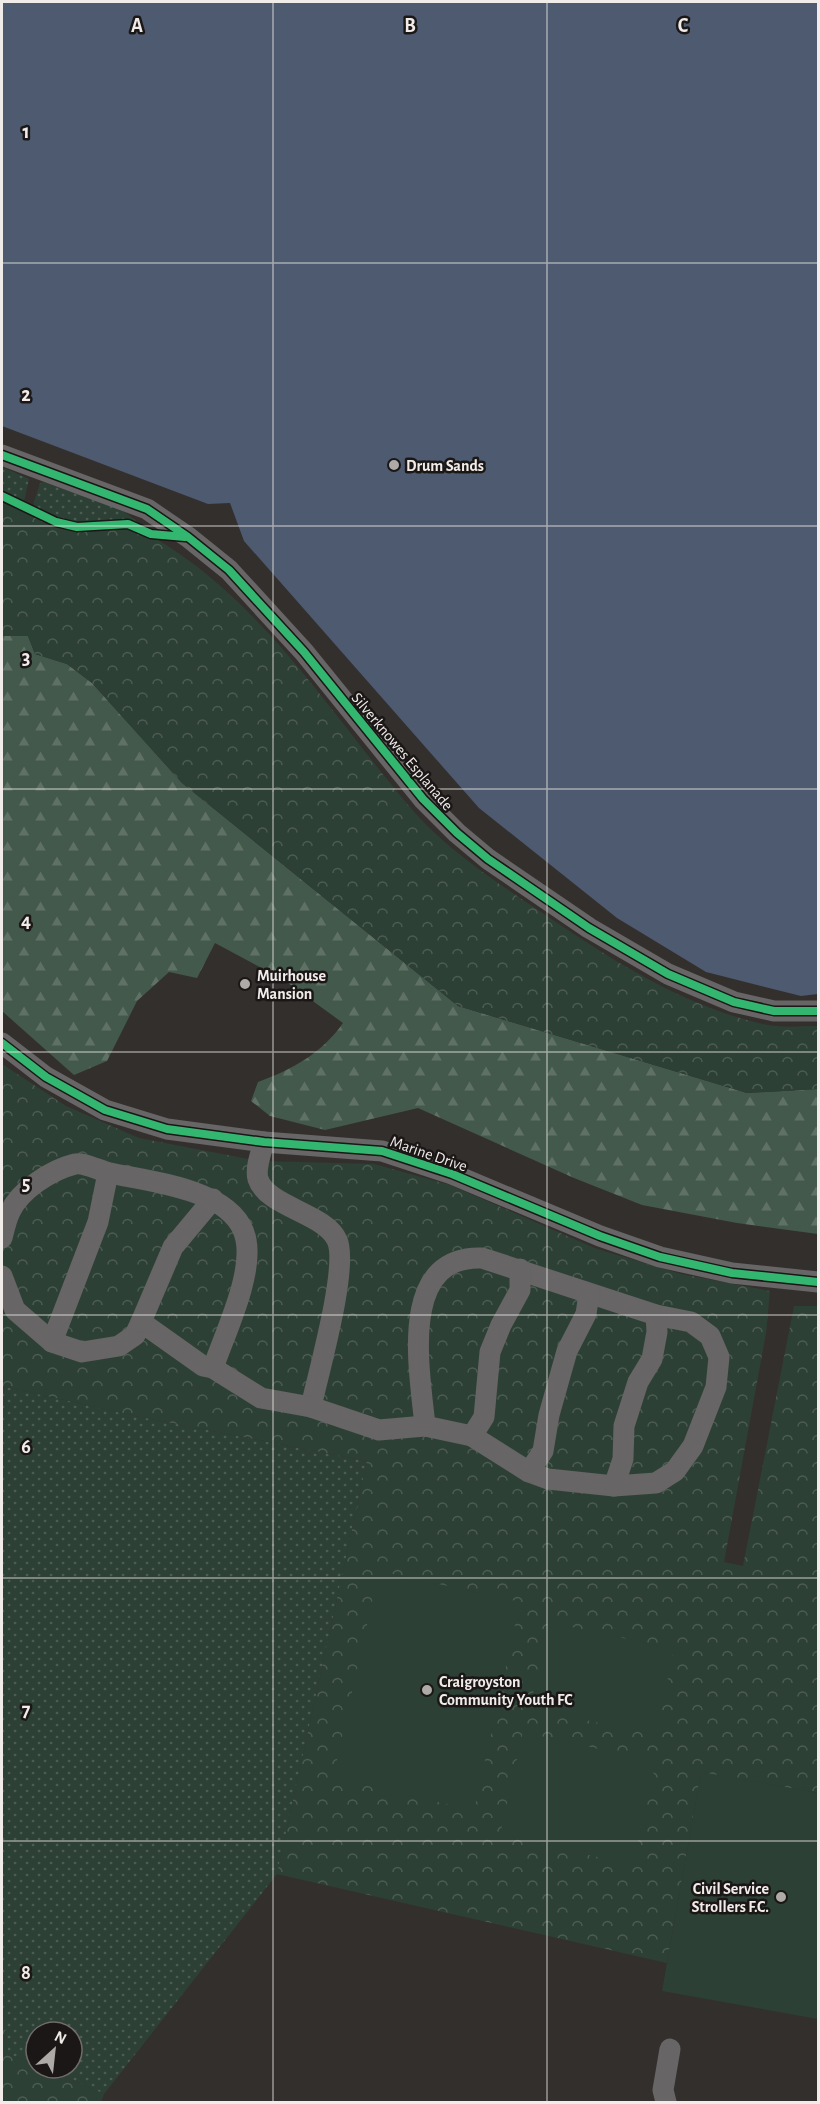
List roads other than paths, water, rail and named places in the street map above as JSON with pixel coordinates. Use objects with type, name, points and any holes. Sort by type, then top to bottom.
[{"type":"street","name":"Silverknowes Esplanade","points":[[2,454],[147,510],[188,537],[229,570],[304,652],[423,799],[457,833],[488,859],[589,928],[668,974],[734,1002],[774,1011],[819,1011]]},
{"type":"street","name":"Marine Drive","points":[[2,1043],[46,1077],[105,1110],[167,1129],[264,1142],[382,1151],[452,1174],[600,1236],[660,1257],[732,1273],[819,1282]]},
{"type":"street","points":[[264,1142],[259,1161],[258,1179],[269,1192],[327,1228],[337,1238],[341,1254],[335,1301],[311,1407]]},
{"type":"street","points":[[2,1238],[10,1211],[26,1191],[53,1173],[77,1163],[108,1173],[162,1183],[213,1199],[234,1216],[246,1239],[246,1267],[213,1368]]},
{"type":"street","points":[[52,1342],[98,1222],[108,1173]]},
{"type":"street","points":[[2,1276],[15,1310],[52,1342],[82,1352],[119,1346],[135,1335],[173,1247],[213,1199]]},
{"type":"street","points":[[141,1322],[203,1366],[213,1368],[261,1398],[311,1407],[379,1430],[425,1426],[472,1436],[529,1472],[548,1479],[614,1486],[656,1483],[675,1471],[693,1446],[716,1387],[719,1357],[710,1336],[691,1322],[656,1315],[482,1258],[465,1257],[451,1262],[439,1272],[426,1290],[417,1334],[425,1426]]},
{"type":"street","points":[[472,1436],[483,1417],[490,1352],[501,1325],[520,1290],[520,1269]]},
{"type":"street","points":[[529,1472],[543,1451],[549,1415],[567,1351],[586,1314],[588,1294]]},
{"type":"street","points":[[614,1486],[622,1460],[624,1426],[638,1382],[652,1359],[657,1332],[656,1315]]},
{"type":"street","points":[[666,2103],[663,2090],[670,2049]]},
{"type":"water","name":"Drum Sands","points":[[2,2],[818,2],[818,994],[801,996],[706,972],[617,918],[479,808],[244,541],[230,503],[208,504],[2,426]]},
{"type":"place","name":"Drum Sands","points":[[394,465]]},
{"type":"place","name":"Muirhouse Mansion","points":[[245,984]]},
{"type":"place","name":"Craigroyston Community Youth FC","points":[[427,1690]]},
{"type":"place","name":"Civil Service Strollers F.C.","points":[[781,1897]]}]
